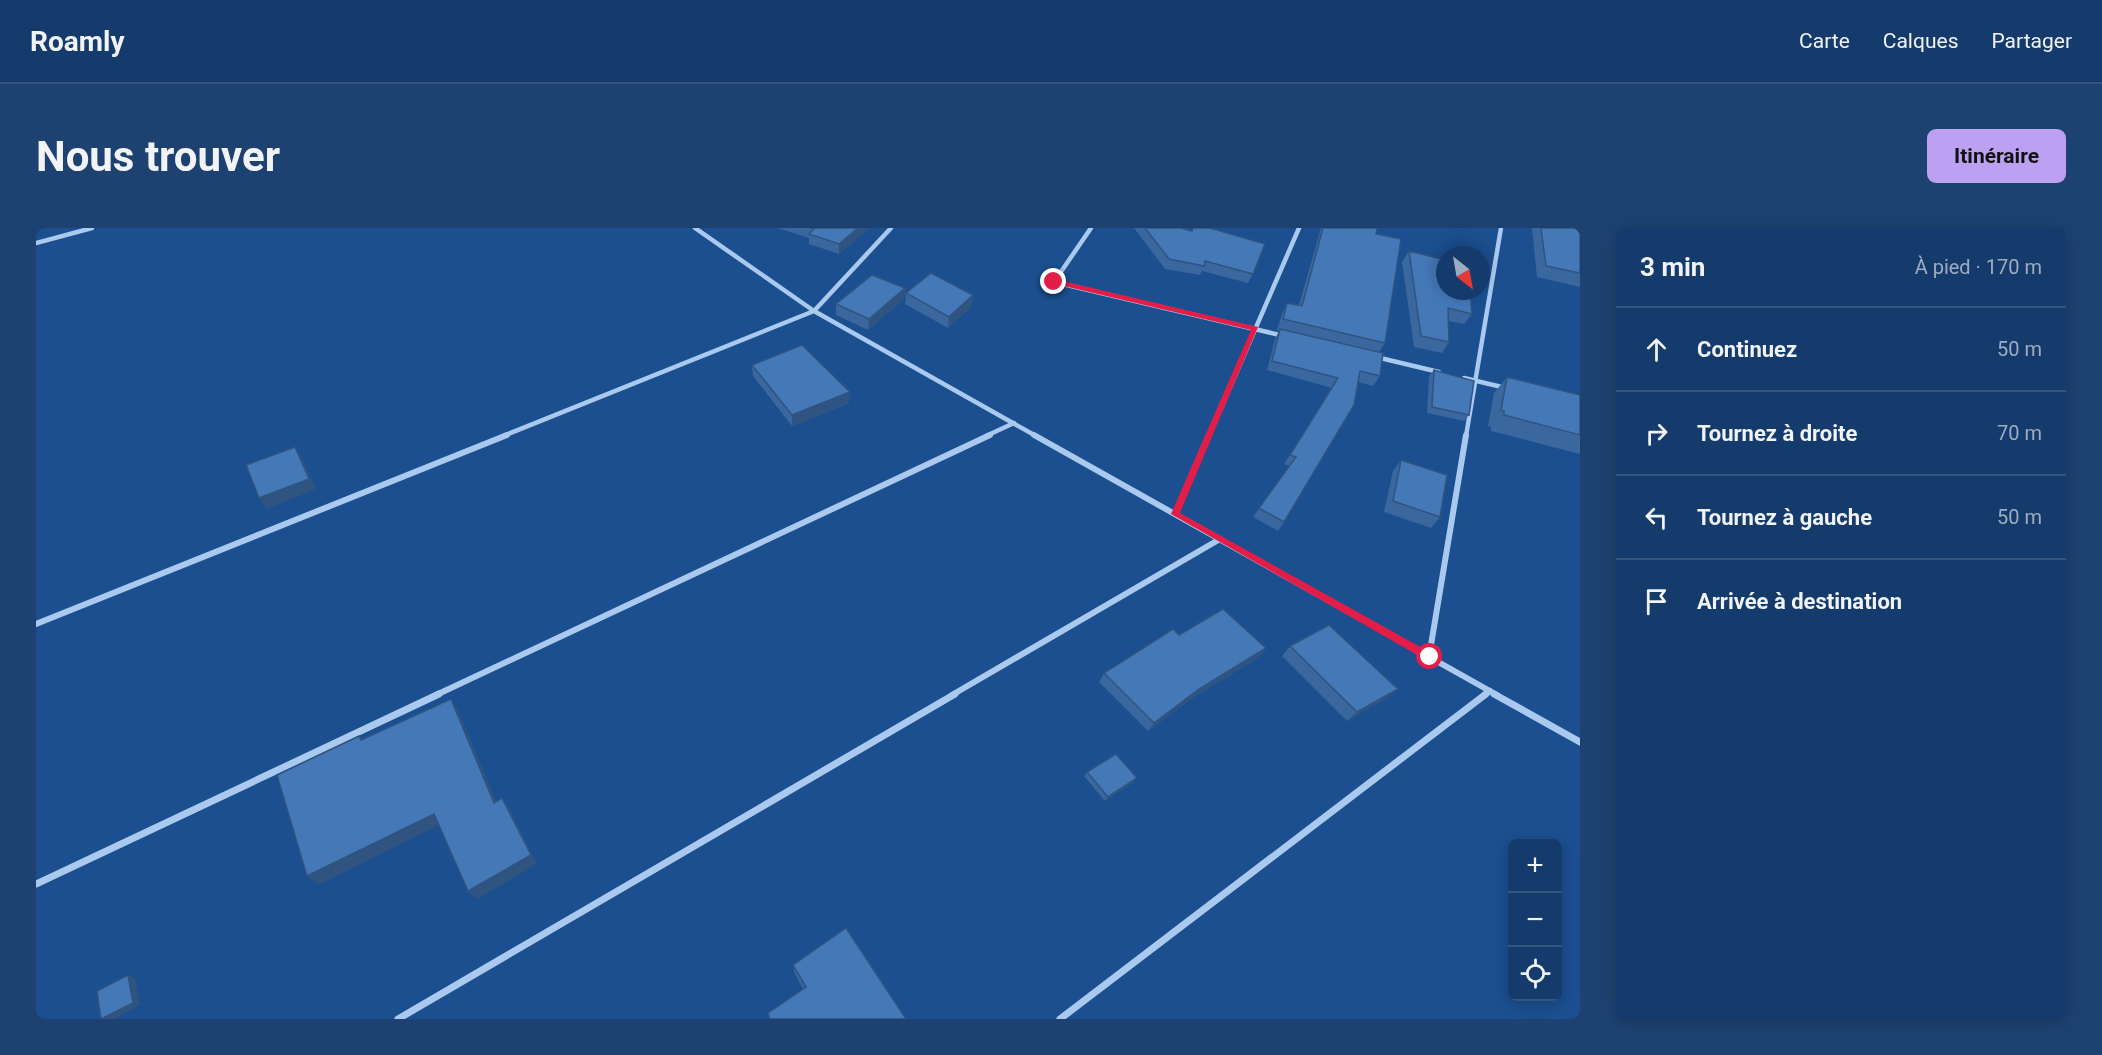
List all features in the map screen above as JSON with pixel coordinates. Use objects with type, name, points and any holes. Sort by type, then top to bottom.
[{"type":"street","points":[[36,243],[92,228]]},
{"type":"street","points":[[695,228],[814,310],[1580,742]]},
{"type":"street","points":[[36,624],[814,310],[891,228]]},
{"type":"street","points":[[1091,228],[1054,282],[1290,337]]},
{"type":"street","points":[[1175,514],[1299,228]]},
{"type":"street","points":[[1430,657],[1502,228]]},
{"type":"street","points":[[1371,356],[1441,373]]},
{"type":"street","points":[[1453,375],[1510,389]]},
{"type":"street","points":[[36,884],[1014,423]]},
{"type":"street","points":[[398,1019],[1220,539]]},
{"type":"street","points":[[1060,1019],[1490,691]]},
{"type":"building","points":[[810,228],[858,228],[839,244],[809,234],[814,229]]},
{"type":"building","points":[[1145,228],[1181,228],[1192,231],[1193,228],[1210,228],[1265,244],[1253,274],[1205,261],[1204,266],[1169,259]]},
{"type":"building","points":[[1323,228],[1377,228],[1376,234],[1401,239],[1385,343],[1283,319],[1287,303],[1302,306]]},
{"type":"building","points":[[1541,228],[1580,228],[1580,273],[1546,266]]},
{"type":"building","points":[[1409,251],[1436,258],[1436,300],[1471,300],[1472,314],[1448,308],[1449,342],[1421,336]]},
{"type":"building","points":[[931,273],[973,295],[949,317],[906,293]]},
{"type":"building","points":[[872,275],[905,288],[869,319],[836,304]]},
{"type":"building","points":[[1280,329],[1383,353],[1380,376],[1360,371],[1354,405],[1284,522],[1259,508],[1296,457],[1290,455],[1338,378],[1272,361]]},
{"type":"building","points":[[802,345],[850,392],[792,415],[752,365]]},
{"type":"building","points":[[1434,370],[1474,381],[1469,415],[1432,407]]},
{"type":"building","points":[[1507,377],[1580,395],[1580,435],[1504,415],[1504,411],[1501,410]]},
{"type":"building","points":[[295,447],[309,479],[259,498],[246,465]]},
{"type":"building","points":[[1401,460],[1447,475],[1440,517],[1393,501]]},
{"type":"building","points":[[1223,609],[1266,648],[1199,689],[1154,723],[1104,673],[1173,629],[1179,635]]},
{"type":"building","points":[[1329,625],[1398,689],[1357,712],[1290,646]]},
{"type":"building","points":[[451,699],[494,803],[502,798],[531,855],[468,891],[434,814],[307,876],[277,775],[359,736],[361,740]]},
{"type":"building","points":[[1116,754],[1137,778],[1108,797],[1087,772]]},
{"type":"building","points":[[846,928],[906,1019],[770,1019],[768,1013],[806,987],[793,965]]},
{"type":"building","points":[[128,975],[133,1003],[101,1019],[97,991]]},
{"type":"route","points":[[1054,282],[1256,329],[1175,514],[1430,657]]}]
